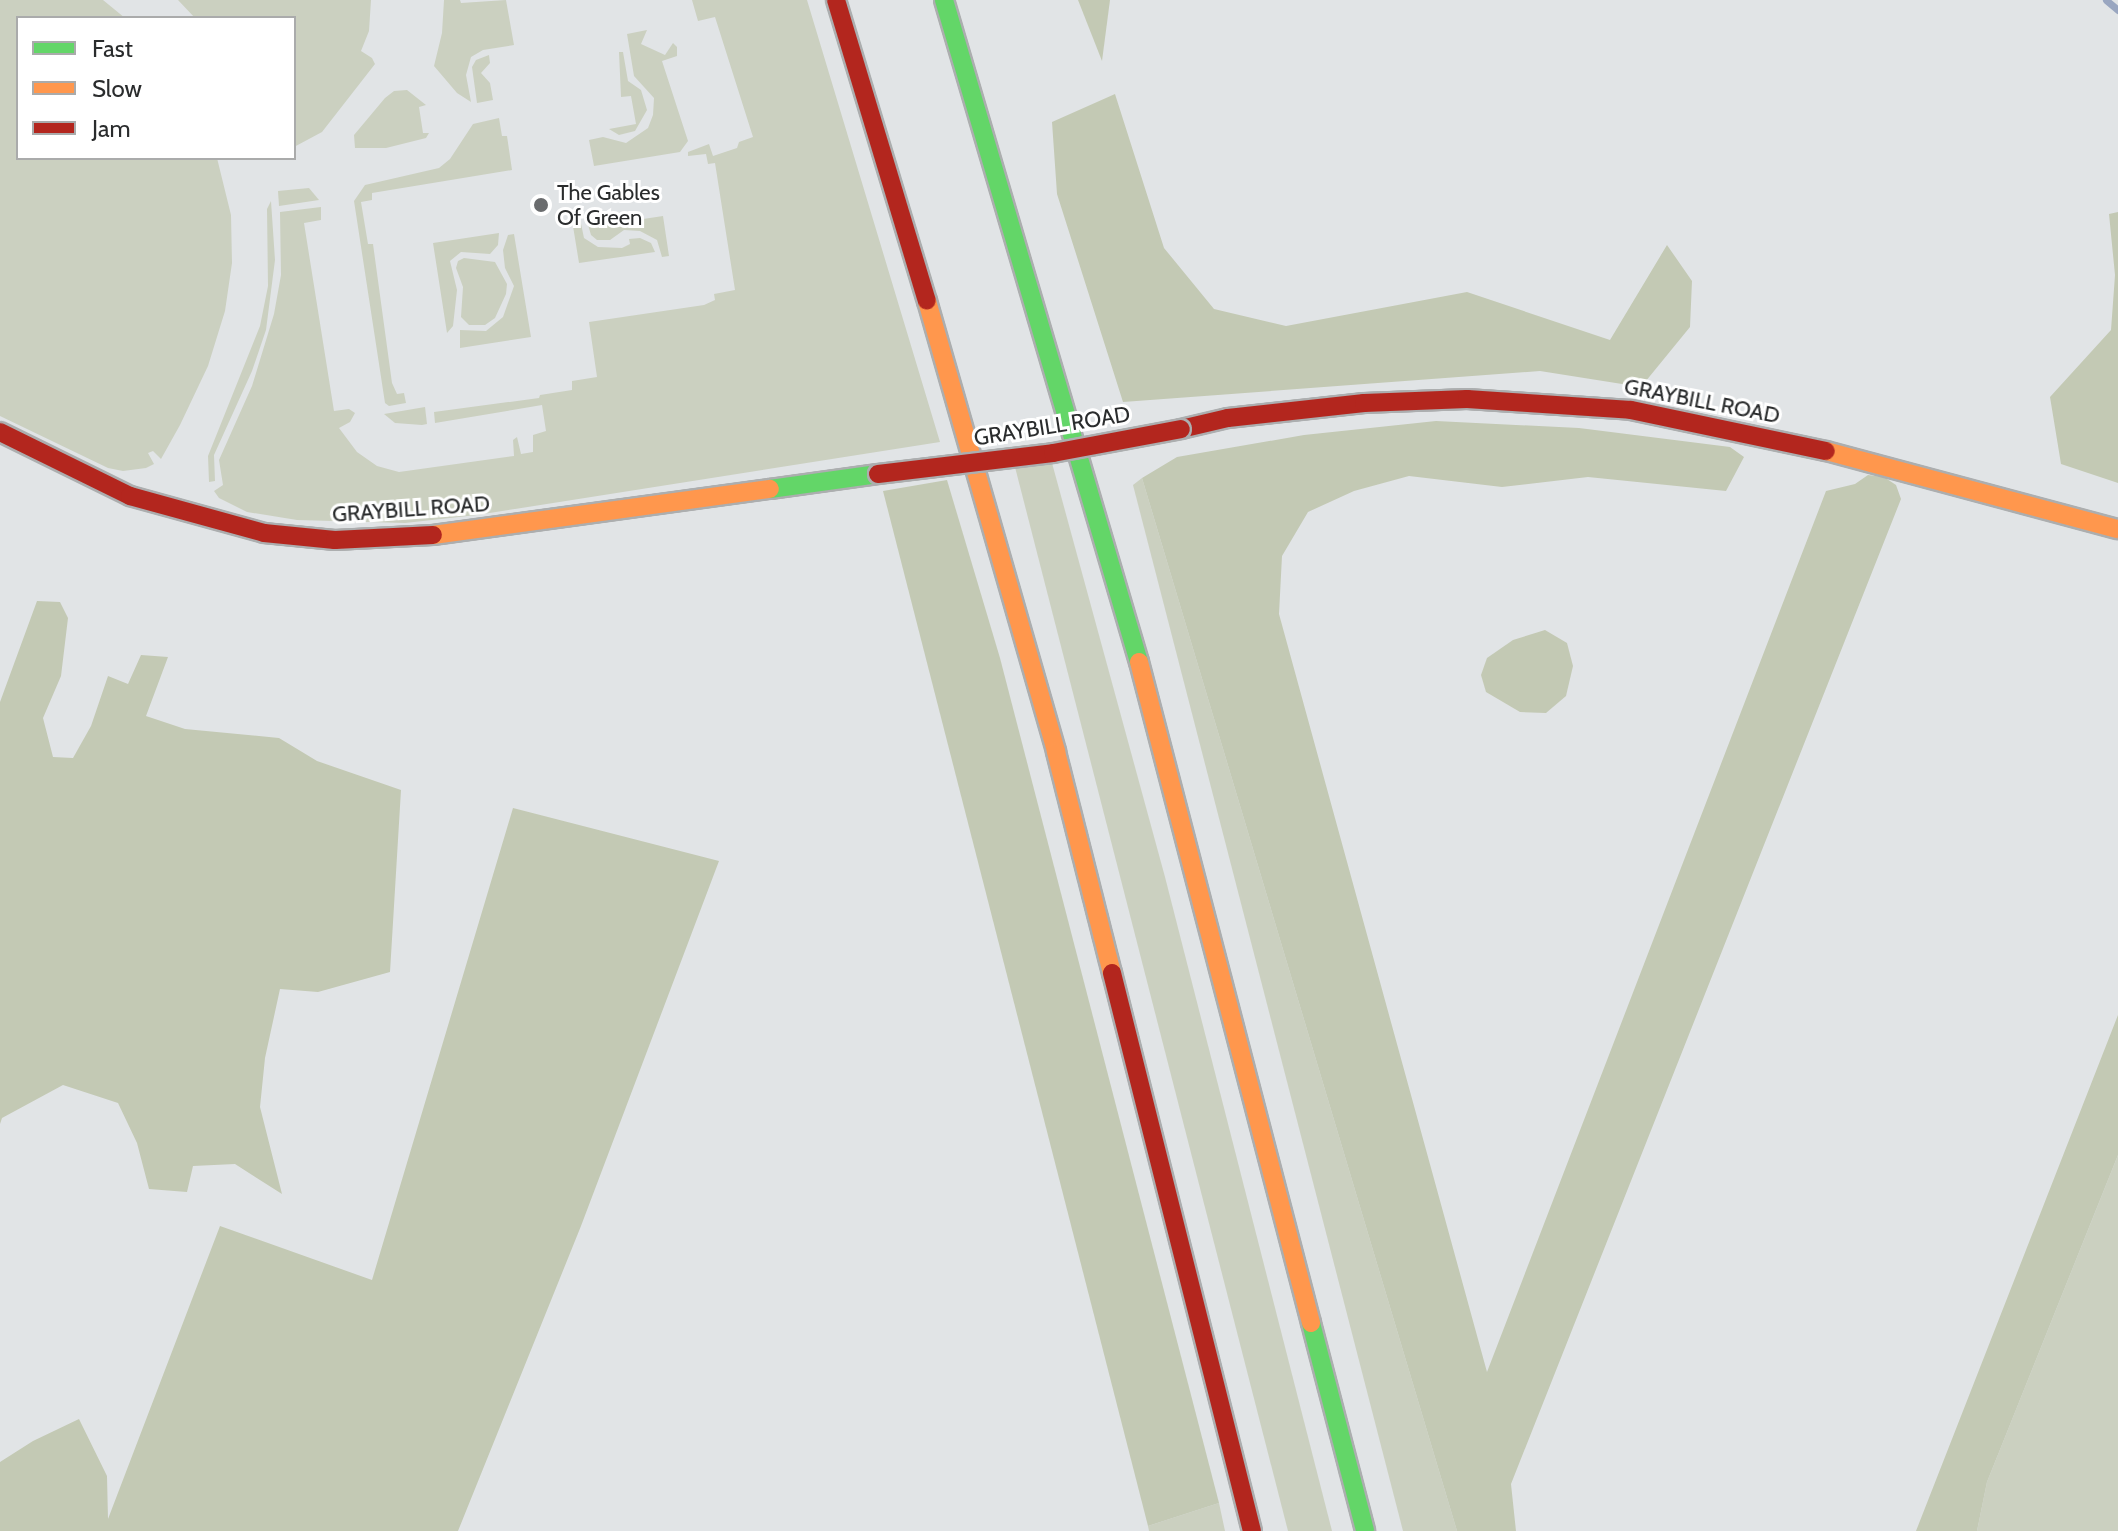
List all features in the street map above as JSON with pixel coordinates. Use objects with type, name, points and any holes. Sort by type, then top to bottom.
[{"type":"main road","points":[[836,0],[963,419],[1056,752],[1252,1531]]},
{"type":"main road","points":[[944,0],[1131,632],[1365,1531]]},
{"type":"main road","name":"GRAYBILL ROAD","points":[[0,432],[130,496],[264,533],[335,540],[428,536],[1053,453],[1228,418],[1364,403],[1467,399],[1631,410],[1827,451],[2118,529]]},
{"type":"green space","points":[[0,0],[103,0],[123,16],[16,16],[16,160],[217,160],[231,215],[232,263],[225,311],[208,366],[180,425],[161,459],[153,451],[148,453],[154,464],[146,468],[123,471],[108,468],[0,416]]},
{"type":"green space","points":[[178,0],[371,0],[369,31],[361,51],[375,64],[322,132],[296,146],[296,16],[193,16]]},
{"type":"green space","points":[[444,0],[460,0],[461,3],[506,0],[514,45],[483,50],[471,57],[466,75],[471,102],[457,93],[434,66],[442,33]]},
{"type":"green space","points":[[692,0],[807,0],[940,442],[477,515],[405,523],[297,520],[247,512],[219,498],[214,491],[223,485],[219,460],[252,386],[274,314],[281,275],[280,212],[321,207],[321,220],[304,223],[334,411],[349,409],[355,413],[350,422],[339,428],[357,452],[377,466],[399,472],[514,456],[513,440],[517,437],[521,454],[533,452],[533,435],[546,431],[542,405],[435,423],[434,412],[539,398],[540,395],[572,390],[572,381],[597,377],[589,322],[704,305],[715,300],[714,294],[735,290],[715,163],[708,164],[706,154],[688,156],[688,152],[709,144],[713,156],[737,148],[739,142],[753,137],[715,17],[698,21]]},
{"type":"green space","points":[[1078,0],[1110,0],[1102,61]]},
{"type":"green space","points":[[647,30],[641,44],[665,55],[673,43],[677,47],[677,56],[662,61],[688,141],[680,152],[594,166],[589,140],[603,137],[626,143],[648,128],[654,98],[634,76],[627,34]]},
{"type":"green space","points":[[619,52],[623,52],[628,81],[641,90],[647,110],[635,131],[619,135],[609,129],[636,124],[631,96],[621,97]]},
{"type":"green space","points":[[489,55],[490,63],[481,73],[490,83],[493,100],[477,103],[472,67],[476,60]]},
{"type":"green space","points":[[407,90],[426,105],[419,107],[423,133],[429,133],[426,138],[386,148],[355,148],[354,135],[385,98],[394,91]]},
{"type":"green space","points":[[1115,94],[1164,248],[1214,309],[1286,326],[1467,292],[1610,340],[1667,245],[1692,281],[1690,327],[1641,387],[1540,371],[1123,402],[1057,194],[1052,122]]},
{"type":"green space","points":[[499,118],[502,136],[507,136],[512,170],[372,193],[372,200],[361,202],[368,244],[373,244],[392,383],[397,394],[404,393],[406,403],[389,406],[385,403],[354,201],[365,185],[439,168],[450,159],[473,124]]},
{"type":"green space","points":[[309,188],[319,200],[279,206],[278,191]]},
{"type":"green space","points":[[271,201],[275,260],[266,330],[252,371],[214,455],[215,481],[209,482],[208,456],[260,326],[268,286],[267,209]]},
{"type":"green space","points":[[2118,212],[2118,483],[2061,464],[2050,397],[2111,330],[2115,275],[2109,214]]},
{"type":"green space","points":[[595,216],[597,226],[663,216],[669,256],[662,257],[657,240],[640,231],[624,230],[610,240],[597,240],[591,235],[586,218]]},
{"type":"green space","points":[[580,219],[584,238],[598,247],[622,248],[630,244],[629,239],[640,238],[651,243],[655,252],[579,263],[572,220]]},
{"type":"green space","points":[[499,233],[498,245],[490,254],[461,252],[450,261],[457,290],[453,326],[447,333],[433,243]]},
{"type":"green space","points":[[514,234],[531,337],[460,348],[460,330],[486,331],[503,317],[514,286],[505,268],[503,250],[508,235]]},
{"type":"green space","points":[[464,258],[495,262],[507,284],[495,318],[485,325],[469,325],[461,317],[463,287],[456,268],[458,261]]},
{"type":"green space","points":[[425,407],[427,424],[422,425],[395,423],[384,414]]},
{"type":"green space","points":[[1436,421],[1579,428],[1730,447],[1744,457],[1726,491],[1588,477],[1502,487],[1409,476],[1354,491],[1308,512],[1282,556],[1279,614],[1487,1372],[1826,491],[1855,484],[1868,475],[1884,477],[1896,485],[1901,499],[1511,1484],[1516,1531],[1457,1531],[1142,478],[1177,457],[1304,435]]},
{"type":"green space","points":[[1052,463],[1165,877],[1332,1531],[1288,1531],[1015,467]]},
{"type":"green space","points":[[1142,478],[1457,1531],[1403,1531],[1133,485]]},
{"type":"green space","points":[[947,480],[1000,658],[1219,1503],[1148,1526],[883,491]]},
{"type":"green space","points":[[37,601],[60,602],[68,618],[61,676],[43,718],[53,757],[73,758],[91,726],[108,676],[128,684],[141,655],[168,657],[146,716],[185,729],[279,738],[317,761],[401,790],[390,972],[318,992],[280,989],[265,1058],[260,1107],[282,1194],[235,1164],[193,1166],[187,1192],[149,1189],[137,1143],[118,1103],[63,1085],[2,1118],[0,1124],[0,702]]},
{"type":"green space","points":[[1545,630],[1567,643],[1573,666],[1566,696],[1546,713],[1520,712],[1486,692],[1481,675],[1487,658],[1513,640]]},
{"type":"green space","points":[[513,808],[719,861],[581,1226],[458,1531],[0,1531],[0,1462],[33,1441],[79,1419],[107,1476],[108,1519],[220,1226],[372,1280]]},
{"type":"green space","points":[[2118,1015],[2118,1155],[1987,1482],[1977,1531],[1916,1531]]},
{"type":"green space","points":[[2118,1155],[2118,1531],[1977,1531],[1987,1482]]},
{"type":"green space","points":[[1219,1503],[1225,1531],[1149,1531],[1148,1526]]},
{"type":"waterway","points":[[2106,0],[2118,10]]},
{"type":"traffic: fast","points":[[944,0],[1139,662]]},
{"type":"traffic: fast","points":[[770,489],[878,474]]},
{"type":"traffic: fast","points":[[1311,1323],[1365,1531]]},
{"type":"traffic: slow","points":[[927,301],[1056,752],[1112,973]]},
{"type":"traffic: slow","points":[[1826,451],[2118,529]]},
{"type":"traffic: slow","points":[[433,535],[770,489]]},
{"type":"traffic: slow","points":[[1139,662],[1311,1323]]},
{"type":"traffic: jam","points":[[836,0],[927,301]]},
{"type":"traffic: jam","points":[[1181,429],[1228,418],[1364,403],[1467,399],[1631,410],[1826,451]]},
{"type":"traffic: jam","points":[[878,474],[1053,453],[1181,429]]},
{"type":"traffic: jam","points":[[0,432],[130,496],[264,533],[335,540],[433,535]]},
{"type":"traffic: jam","points":[[1112,973],[1252,1531]]},
{"type":"place","name":"The Gables Of Green","points":[[541,205]]}]
